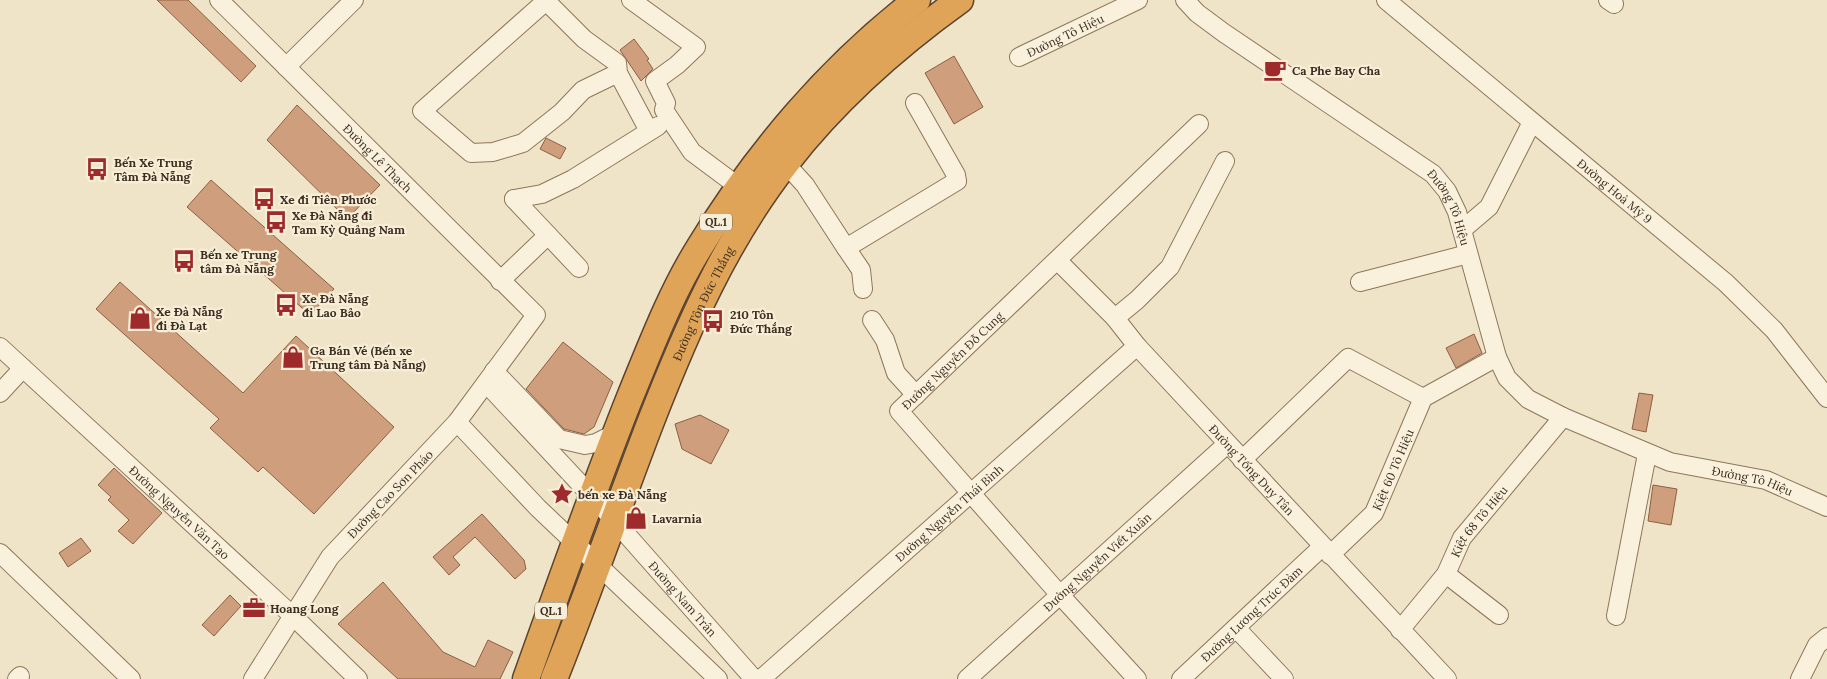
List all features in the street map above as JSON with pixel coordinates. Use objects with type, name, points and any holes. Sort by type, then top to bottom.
[{"type":"highway","name":"Đường Tôn Đức Thắng","points":[[554,679],[613,519],[696,311],[723,259],[785,163],[848,94],[915,35],[960,0]]},
{"type":"highway","points":[[908,7],[915,35]]},
{"type":"highway","name":"QL.1","points":[[526,679],[574,542],[616,433],[665,312],[698,249],[739,188],[804,106],[832,76],[908,7]]},
{"type":"street","name":"Đường Lê Thạch","points":[[219,0],[536,315]]},
{"type":"street","points":[[286,67],[354,0]]},
{"type":"street","points":[[631,0],[696,46],[677,65],[655,81],[666,102],[664,110],[692,152],[739,188]]},
{"type":"street","name":"Đường Tô Hiệu","points":[[1019,57],[1138,0]]},
{"type":"street","name":"Đường Tô Hiệu","points":[[1185,0],[1197,13],[1224,33],[1433,174],[1447,191],[1457,212],[1497,357],[1508,378],[1528,399],[1563,418],[1670,462],[1766,480],[1827,507]]},
{"type":"street","name":"Đường Hoà Mỹ 9","points":[[1386,0],[1726,282],[1774,330],[1827,398]]},
{"type":"street","points":[[618,72],[583,90],[562,112],[523,143],[493,152],[471,153],[422,111],[546,1],[584,39],[617,63],[618,72],[649,131]]},
{"type":"street","points":[[846,248],[957,181],[956,175],[915,103]]},
{"type":"street","points":[[579,268],[514,198],[542,194],[573,179],[669,119]]},
{"type":"street","points":[[1462,230],[1489,207],[1532,122]]},
{"type":"street","name":"Đường Nguyễn Đỗ Cung","points":[[1137,679],[1060,595],[899,411],[1058,261],[1199,124]]},
{"type":"street","points":[[1114,318],[1137,300],[1170,267],[1225,161]]},
{"type":"street","points":[[785,163],[805,185],[861,270],[862,290]]},
{"type":"street","points":[[500,281],[548,235]]},
{"type":"street","points":[[1360,282],[1468,254]]},
{"type":"street","name":"Đường Tống Duy Tân","points":[[1058,261],[1114,318],[1137,346],[1446,679]]},
{"type":"street","name":"Đường Cao Sơn Pháo","points":[[253,679],[294,617],[313,582],[330,557],[457,422],[536,315]]},
{"type":"street","points":[[872,320],[885,340],[896,373],[916,395]]},
{"type":"street","name":"Đường Nguyễn Thái Bình","points":[[761,679],[1137,346]]},
{"type":"street","name":"Đường Nguyễn Văn Tạo","points":[[0,347],[294,617],[358,679]]},
{"type":"street","points":[[1242,460],[1348,358],[1423,398],[1497,357]]},
{"type":"street","points":[[0,393],[24,368]]},
{"type":"street","points":[[490,377],[559,439],[585,445],[596,443],[616,433]]},
{"type":"street","points":[[490,377],[591,496]]},
{"type":"street","name":"Kiệt 60 Tô Hiệu","points":[[1326,551],[1374,513],[1423,398]]},
{"type":"street","name":"Kiệt 68 Tô Hiệu","points":[[1400,630],[1446,574],[1462,538],[1563,418]]},
{"type":"street","points":[[457,422],[538,508],[718,679]]},
{"type":"street","name":"Đường Nguyễn Viết Xuân","points":[[967,679],[1228,444]]},
{"type":"street","points":[[1616,616],[1648,454]]},
{"type":"street","name":"Đường Nam Trân","points":[[591,496],[754,679]]},
{"type":"street","name":"Đường Lương Trúc Đàm","points":[[1180,679],[1326,551]]},
{"type":"street","points":[[0,553],[128,678]]},
{"type":"street","points":[[1446,574],[1499,616]]},
{"type":"street","points":[[1236,628],[1284,679]]},
{"type":"street","points":[[1800,679],[1817,645],[1827,637]]},
{"type":"building","points":[[157,0],[188,0],[256,66],[241,82]]},
{"type":"building","points":[[634,39],[649,59],[647,60],[653,69],[641,81],[620,50]]},
{"type":"building","points":[[954,56],[983,107],[954,124],[925,73]]},
{"type":"building","points":[[297,105],[380,185],[347,219],[267,140]]},
{"type":"building","points":[[546,138],[566,148],[560,159],[540,149]]},
{"type":"building","points":[[211,180],[334,289],[310,315],[187,207]]},
{"type":"building","points":[[120,282],[243,393],[296,336],[394,427],[314,514],[263,467],[258,472],[210,428],[219,419],[96,309]]},
{"type":"building","points":[[1474,334],[1482,353],[1456,368],[1446,348]]},
{"type":"building","points":[[563,342],[613,382],[594,427],[584,434],[564,429],[526,389]]},
{"type":"building","points":[[1639,393],[1653,395],[1646,432],[1632,429]]},
{"type":"building","points":[[700,415],[729,430],[711,464],[682,449],[675,424]]},
{"type":"building","points":[[114,468],[162,513],[133,544],[118,531],[129,520],[108,500],[111,497],[98,485]]},
{"type":"building","points":[[1653,485],[1677,489],[1671,525],[1648,521]]},
{"type":"building","points":[[482,514],[524,560],[526,569],[515,579],[475,537],[453,557],[460,565],[449,575],[433,557]]},
{"type":"building","points":[[81,538],[91,551],[68,567],[59,553]]},
{"type":"building","points":[[383,582],[443,652],[475,667],[488,640],[513,652],[500,679],[398,679],[338,624]]},
{"type":"building","points":[[230,595],[241,606],[214,636],[202,625]]},
{"type":"place","name":"Ca Phe Bay Cha","points":[[1275,70]]},
{"type":"place","name":"Bến Xe Trung Tâm Đà Nẵng","points":[[97,169]]},
{"type":"place","name":"Xe đi Tiên Phước","points":[[264,199]]},
{"type":"place","name":"Xe Đà Nẵng đi Tam Kỳ Quảng Nam","points":[[276,222]]},
{"type":"place","name":"Bến xe Trung tâm Đà Nẵng","points":[[184,261]]},
{"type":"place","name":"Xe Đà Nẵng đi Lao Bảo","points":[[286,305]]},
{"type":"place","name":"Xe Đà Nẵng đi Đà Lạt","points":[[140,318]]},
{"type":"place","name":"210 Tôn Đức Thắng","points":[[713,321]]},
{"type":"place","name":"Ga Bán Vé (Bến xe Trung tâm Đà Nẵng)","points":[[293,357]]},
{"type":"place","name":"bến xe Đà Nẵng","points":[[562,494]]},
{"type":"place","name":"Lavarnia","points":[[636,518]]},
{"type":"place","name":"Hoang Long","points":[[254,608]]}]
